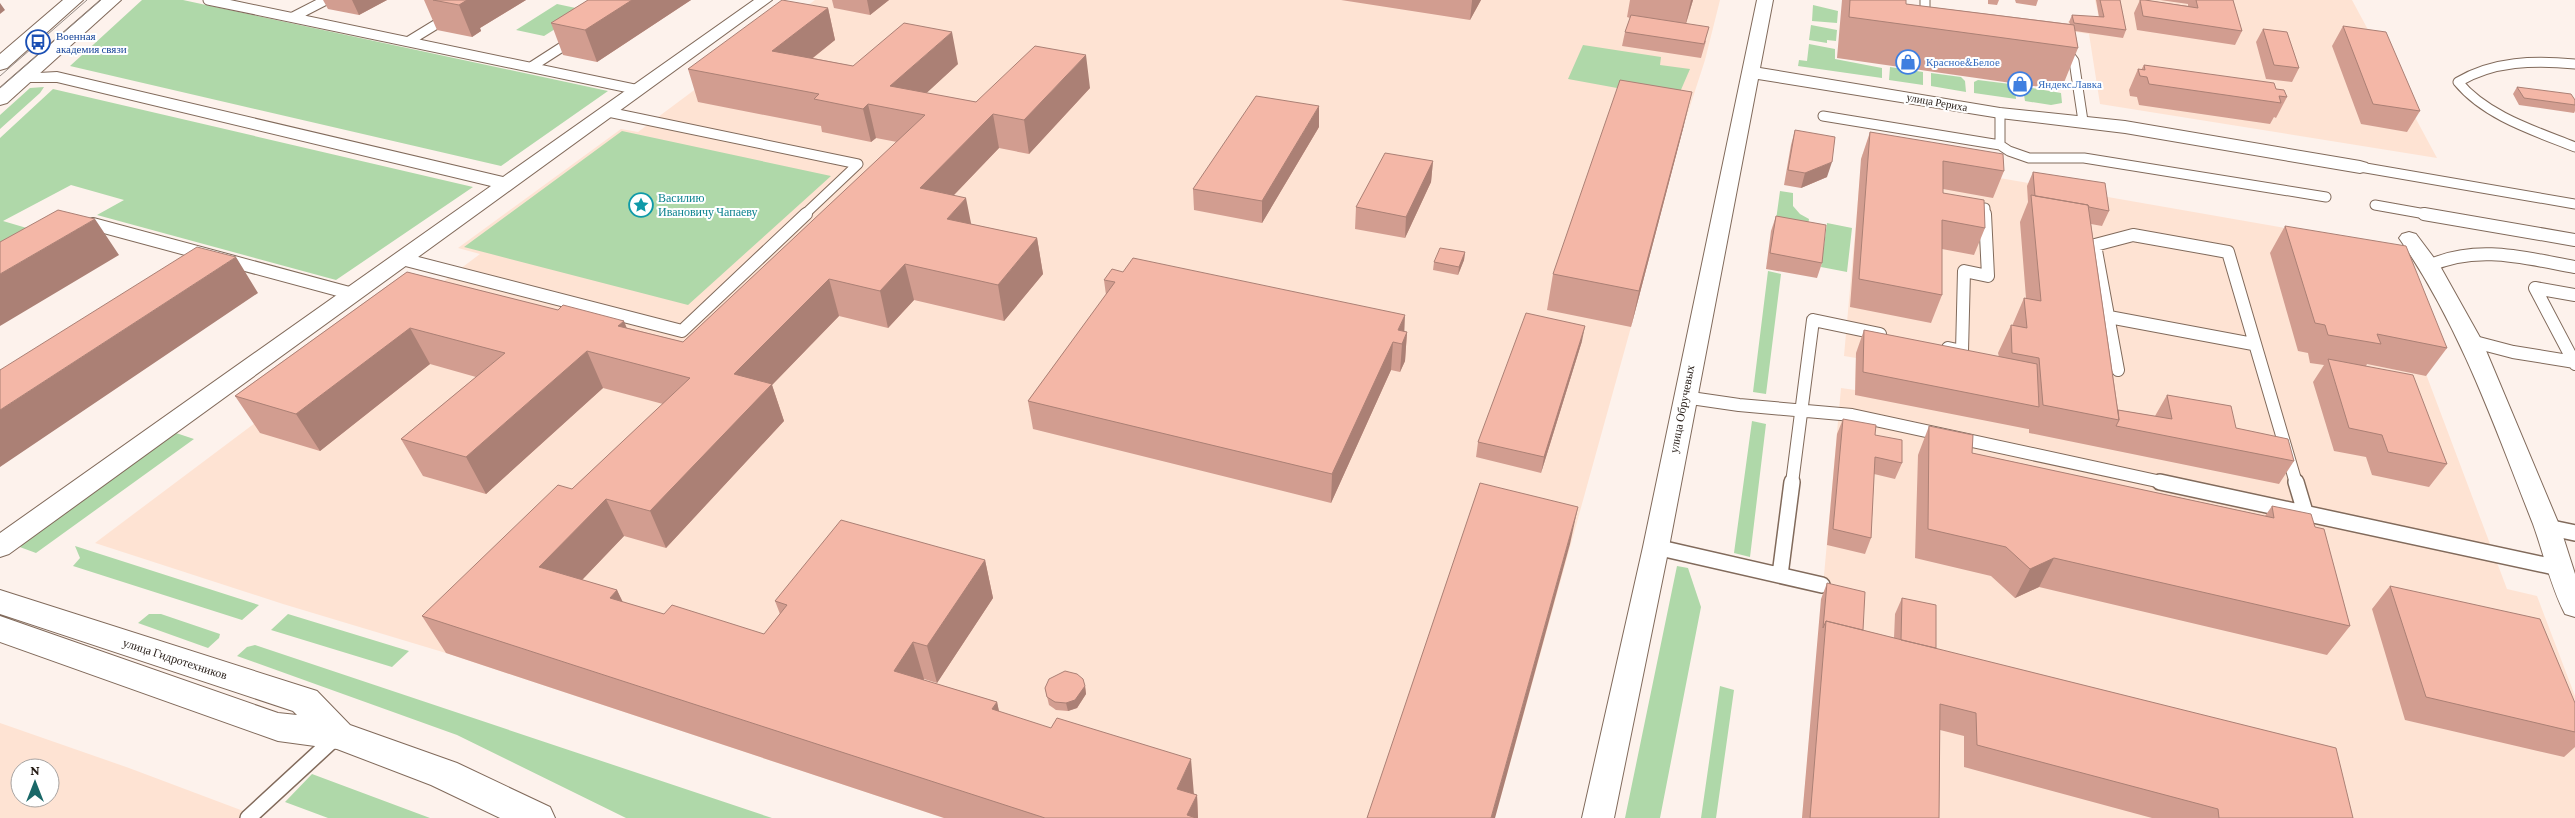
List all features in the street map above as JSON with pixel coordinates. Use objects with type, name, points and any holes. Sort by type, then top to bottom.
[{"type":"street","points":[[0,64],[74,0]]},
{"type":"street","points":[[0,100],[112,0]]},
{"type":"street","points":[[0,547],[764,0]]},
{"type":"street","name":"улица Обручевых","points":[[1598,818],[1656,547],[1684,397],[1765,0]]},
{"type":"street","name":"улица Рериха","points":[[1750,72],[2000,113],[2125,127],[2360,167]]},
{"type":"street","points":[[25,78],[56,77],[507,184]]},
{"type":"street","points":[[2409,238],[2428,266],[2471,341],[2547,527],[2559,568],[2575,606]]},
{"type":"street","name":"улица Гидротехников","points":[[0,602],[305,701],[338,735]]},
{"type":"street","name":"улица Гидротехников","points":[[0,629],[278,727],[338,735],[444,774],[538,818]]},
{"type":"lane","points":[[208,0],[639,90]]},
{"type":"lane","points":[[293,17],[326,0]]},
{"type":"lane","points":[[409,41],[476,0]]},
{"type":"lane","points":[[1925,0],[1925,22],[1932,31]]},
{"type":"lane","points":[[531,67],[579,36]]},
{"type":"lane","points":[[2050,50],[2067,49],[2074,61],[2083,121]]},
{"type":"lane","points":[[2575,64],[2530,62],[2468,75],[2458,82],[2462,90],[2484,104],[2575,147]]},
{"type":"lane","points":[[402,259],[682,331],[858,164],[608,112]]},
{"type":"lane","points":[[2000,113],[2000,146]]},
{"type":"lane","points":[[1822,116],[2000,146],[2010,154],[2045,160],[2084,158],[2326,197]]},
{"type":"lane","points":[[2360,167],[2575,204]]},
{"type":"lane","points":[[2375,205],[2575,240]]},
{"type":"lane","points":[[1934,345],[1962,351],[1964,271],[1988,276],[1985,208]]},
{"type":"lane","points":[[76,234],[92,224],[353,294]]},
{"type":"lane","points":[[2118,370],[2094,245],[2133,235],[2228,252],[2254,344],[2283,431],[2305,512]]},
{"type":"lane","points":[[2428,266],[2443,257],[2456,253],[2488,252],[2575,267]]},
{"type":"lane","points":[[216,271],[232,261]]},
{"type":"lane","points":[[2575,295],[2535,288],[2575,362]]},
{"type":"lane","points":[[2109,317],[2254,344]]},
{"type":"lane","points":[[1780,575],[1800,408],[1813,320],[1895,337]]},
{"type":"lane","points":[[2471,341],[2513,352],[2575,362]]},
{"type":"lane","points":[[1684,397],[1739,405],[1800,408],[1852,414],[2559,568]]},
{"type":"lane","points":[[2547,527],[2575,533]]},
{"type":"lane","points":[[1656,547],[1822,585]]},
{"type":"lane","points":[[248,818],[338,735]]},
{"type":"shaded area","points":[[815,0],[1720,0],[1705,60],[1684,125],[1631,327],[1495,818],[944,818],[446,653],[283,604],[95,543],[480,254],[458,248],[621,129],[638,132]]},
{"type":"shaded area","points":[[2095,0],[2352,0],[2437,158],[2100,104],[2089,34],[2070,31],[2068,21],[2100,23]]},
{"type":"shaded area","points":[[1862,154],[2377,244],[2507,589],[2537,596],[2575,696],[2575,818],[1802,818],[1841,388],[1855,390],[1856,358],[1844,356]]},
{"type":"shaded area","points":[[0,723],[129,768],[262,818],[0,818]]},
{"type":"green space","points":[[142,0],[183,0],[608,91],[501,166],[70,66]]},
{"type":"green space","points":[[557,4],[585,10],[544,36],[516,30]]},
{"type":"green space","points":[[1813,5],[1838,11],[1837,23],[1812,21]]},
{"type":"green space","points":[[1811,25],[1837,30],[1836,41],[1827,40],[1827,43],[1809,40]]},
{"type":"green space","points":[[1809,44],[1835,49],[1835,59],[1882,68],[1882,78],[1798,66],[1799,60],[1807,61]]},
{"type":"green space","points":[[1583,45],[1661,57],[1660,65],[1690,69],[1677,99],[1568,79]]},
{"type":"green space","points":[[1890,67],[1923,72],[1923,85],[1889,80]]},
{"type":"green space","points":[[1931,73],[1961,77],[1965,81],[1966,92],[1931,86]]},
{"type":"green space","points":[[1978,80],[2010,84],[2015,88],[2016,99],[1974,93],[1974,82]]},
{"type":"green space","points":[[44,87],[40,93],[0,129],[0,115],[30,88]]},
{"type":"green space","points":[[2027,87],[2061,93],[2062,103],[2051,105],[2025,101],[2023,89]]},
{"type":"green space","points":[[53,89],[473,187],[336,280],[97,215],[124,200],[71,185],[3,221],[57,237],[0,271],[0,138]]},
{"type":"green space","points":[[622,131],[831,176],[688,305],[464,247]]},
{"type":"green space","points":[[1780,191],[1793,193],[1793,206],[1800,214],[1809,219],[1808,226],[1776,220]]},
{"type":"green space","points":[[1827,223],[1852,228],[1847,272],[1821,267]]},
{"type":"green space","points":[[1768,271],[1781,274],[1766,394],[1753,392]]},
{"type":"green space","points":[[1752,421],[1766,424],[1750,557],[1734,553]]},
{"type":"green space","points":[[176,433],[194,439],[36,553],[17,546]]},
{"type":"green space","points":[[75,546],[259,605],[242,620],[73,566],[80,558]]},
{"type":"green space","points":[[1677,566],[1688,568],[1701,607],[1660,818],[1625,818]]},
{"type":"green space","points":[[149,614],[161,614],[220,634],[219,638],[208,648],[138,623]]},
{"type":"green space","points":[[288,614],[409,651],[392,667],[271,630]]},
{"type":"green space","points":[[255,645],[772,818],[626,818],[457,735],[237,656],[247,647]]},
{"type":"green space","points":[[1720,686],[1734,690],[1716,818],[1701,818]]},
{"type":"green space","points":[[312,774],[430,818],[328,818],[285,802]]},
{"type":"building","points":[[433,0],[467,0],[459,5]]},
{"type":"building","points":[[588,0],[632,0],[585,30],[551,23]]},
{"type":"building","points":[[782,0],[828,8],[772,51],[853,66],[904,23],[952,32],[890,86],[976,102],[1035,46],[1086,55],[1024,120],[993,114],[920,188],[966,198],[947,219],[1037,238],[998,285],[905,264],[880,291],[829,279],[734,374],[772,384],[650,511],[606,499],[539,567],[617,590],[610,598],[664,614],[672,605],[764,634],[787,605],[775,601],[841,520],[985,560],[927,646],[913,642],[894,671],[997,702],[992,709],[1051,728],[1057,718],[1191,759],[1177,789],[1197,795],[1187,815],[1196,818],[1045,818],[422,616],[558,485],[572,489],[690,378],[587,351],[466,457],[401,439],[505,353],[410,328],[296,414],[235,396],[407,272],[558,310],[563,305],[624,321],[618,326],[683,342],[925,115],[868,104],[863,109],[814,99],[819,94],[688,69]]},
{"type":"building","points":[[1850,0],[1906,0],[1906,4],[2074,25],[2078,48],[1849,17]]},
{"type":"building","points":[[2100,0],[2120,0],[2126,30],[2074,23],[2072,15],[2104,17]]},
{"type":"building","points":[[2140,0],[2198,8],[2196,0],[2233,0],[2242,31],[2143,16]]},
{"type":"building","points":[[1631,15],[1709,27],[1704,44],[1625,32]]},
{"type":"building","points":[[2343,26],[2386,32],[2420,111],[2373,104]]},
{"type":"building","points":[[2263,29],[2287,32],[2299,68],[2274,65]]},
{"type":"building","points":[[2144,65],[2274,83],[2276,89],[2284,90],[2287,97],[2279,96],[2281,103],[2149,84],[2147,77],[2140,76],[2138,69],[2145,70]]},
{"type":"building","points":[[1620,80],[1692,92],[1639,291],[1553,274]]},
{"type":"building","points":[[2517,87],[2571,94],[2575,100],[2575,105],[2524,98]]},
{"type":"building","points":[[1256,96],[1319,106],[1262,201],[1193,189]]},
{"type":"building","points":[[1795,130],[1835,137],[1832,162],[1805,173],[1788,170]]},
{"type":"building","points":[[1870,132],[2003,154],[2004,171],[1943,161],[1943,193],[1984,200],[1985,228],[1942,220],[1942,295],[1859,279]]},
{"type":"building","points":[[1385,153],[1433,161],[1406,217],[1356,207]]},
{"type":"building","points":[[2033,172],[2105,183],[2109,211],[2089,207],[2088,205],[2035,196]]},
{"type":"building","points":[[2031,195],[2088,205],[2119,420],[2043,405],[2039,358],[2012,353],[2011,325],[2027,328],[2024,298],[2041,301]]},
{"type":"building","points":[[58,210],[95,219],[0,274],[0,242]]},
{"type":"building","points":[[1776,216],[1826,225],[1822,263],[1770,253]]},
{"type":"building","points":[[2285,226],[2406,246],[2447,348],[2377,334],[2381,344],[2328,335],[2325,325],[2315,323]]},
{"type":"building","points":[[197,247],[236,257],[0,410],[0,370]]},
{"type":"building","points":[[1440,248],[1465,252],[1459,267],[1434,262]]},
{"type":"building","points":[[1133,258],[1405,315],[1398,330],[1407,332],[1402,344],[1393,342],[1332,474],[1028,401],[1115,282],[1104,280],[1112,269],[1123,272]]},
{"type":"building","points":[[1526,313],[1585,326],[1544,457],[1478,442]]},
{"type":"building","points":[[1864,330],[2037,364],[2039,407],[1863,372]]},
{"type":"building","points":[[2328,359],[2413,375],[2447,464],[2388,452],[2382,435],[2349,428]]},
{"type":"building","points":[[2167,395],[2231,406],[2236,428],[2288,439],[2294,461],[2116,426],[2119,420],[2118,410],[2172,419]]},
{"type":"building","points":[[1843,419],[1876,425],[1875,435],[1902,440],[1902,463],[1875,457],[1871,538],[1833,529]]},
{"type":"building","points":[[1929,426],[1973,435],[1972,453],[2274,518],[2272,506],[2311,514],[2315,527],[2324,529],[2350,626],[2054,558],[2030,569],[2006,547],[1928,529]]},
{"type":"building","points":[[1480,483],[1578,507],[1491,818],[1367,818]]},
{"type":"building","points":[[1827,583],[1865,592],[1863,630],[1826,621],[1823,628]]},
{"type":"building","points":[[2390,586],[2540,619],[2575,703],[2575,732],[2426,697]]},
{"type":"building","points":[[1902,598],[1936,605],[1936,648],[1901,640]]},
{"type":"building","points":[[1826,621],[2336,748],[2353,818],[2219,818],[2218,809],[1977,745],[1976,713],[1940,704],[1939,818],[1810,818]]},
{"type":"building","points":[[1065,671],[1077,674],[1083,679],[1085,686],[1075,700],[1066,703],[1055,702],[1047,697],[1045,688],[1049,679]]},
{"type":"tram line","points":[[0,76],[87,0]]},
{"type":"tram line","points":[[0,88],[101,0]]},
{"type":"place","name":"Военная академия связи","points":[[38,42]]},
{"type":"place","name":"Красное&Белое","points":[[1908,62]]},
{"type":"place","name":"Яндекс.Лавка","points":[[2020,84]]},
{"type":"place","name":"Василию Ивановичу Чапаеву","points":[[641,205]]}]
